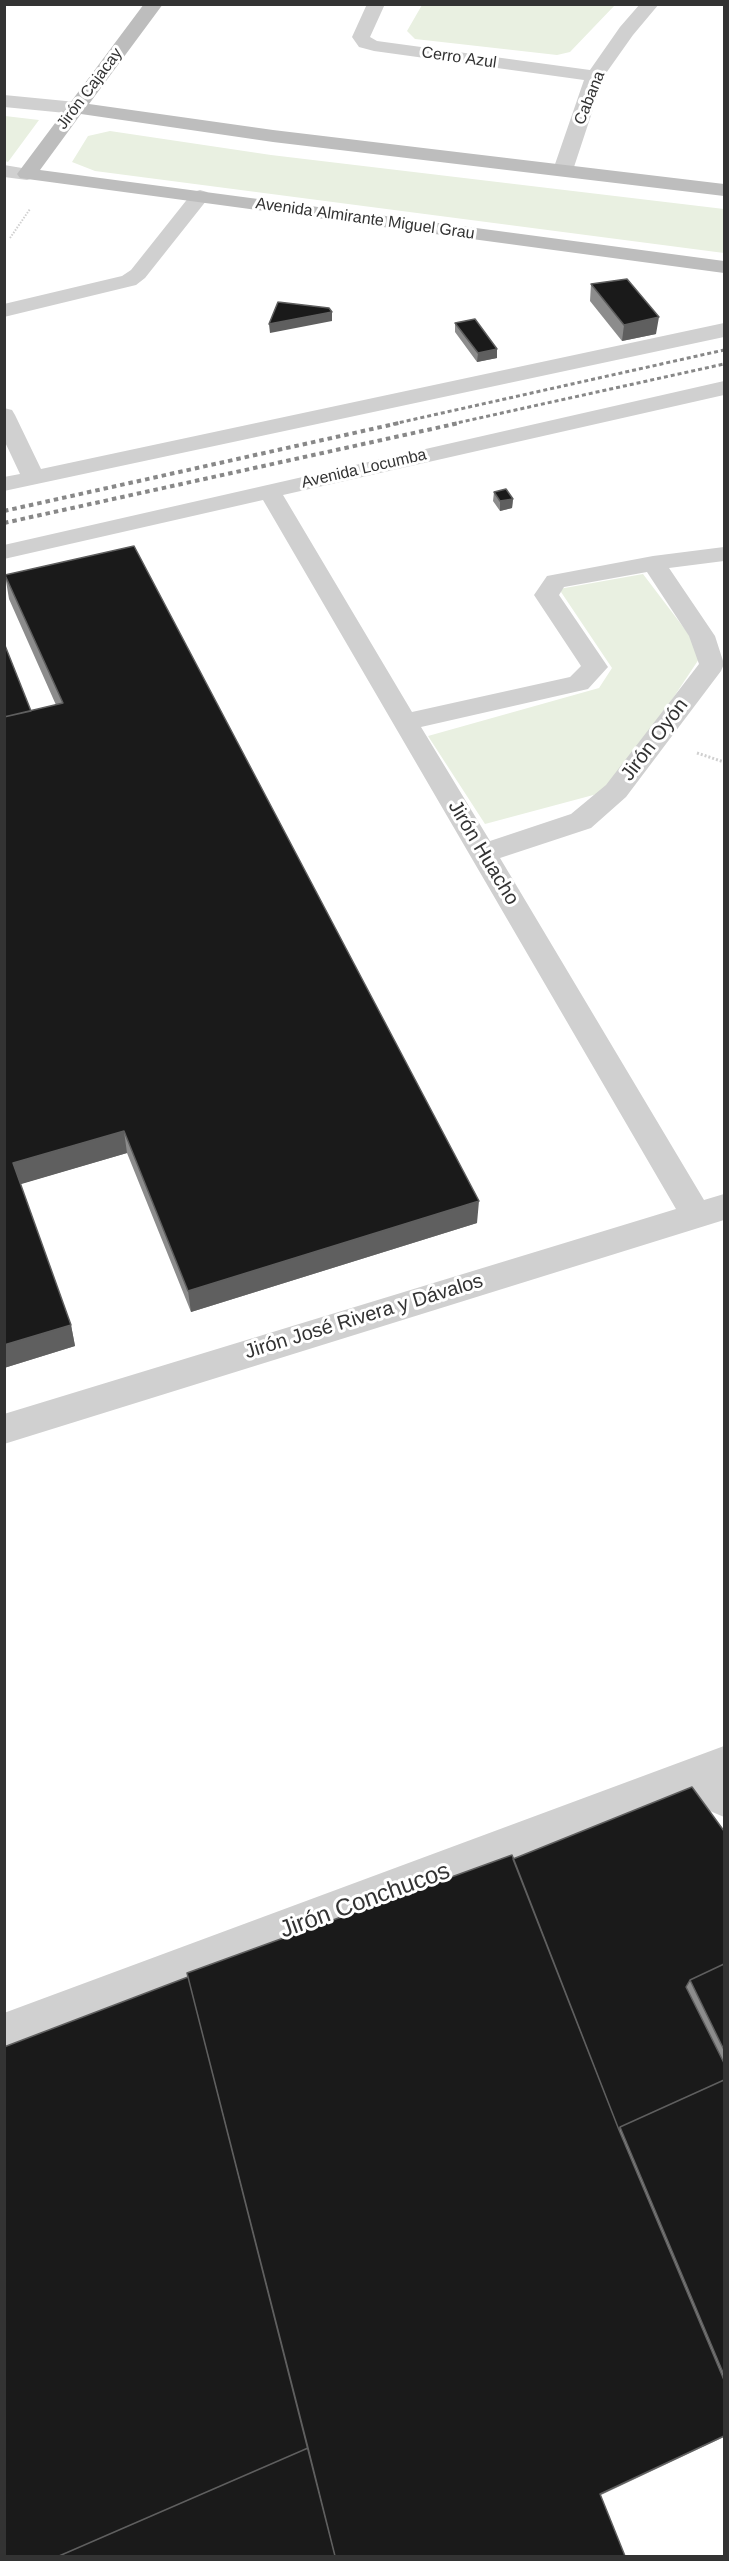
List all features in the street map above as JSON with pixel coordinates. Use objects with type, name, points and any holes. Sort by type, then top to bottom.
[{"type":"main road","name":"Jirón Cajacay","points":[[27,174],[154,4]]},
{"type":"main road","points":[[76,108],[273,136],[724,190]]},
{"type":"main road","name":"Avenida Almirante Miguel Grau","points":[[27,174],[724,267]]},
{"type":"street","name":"Cerro Azul","points":[[376,4],[361,37],[365,43],[374,46],[596,76]]},
{"type":"street","name":"Cabana","points":[[563,170],[596,76],[626,31],[650,4]]},
{"type":"street","points":[[4,101],[76,108]]},
{"type":"street","name":"Avenida Almirante Miguel Grau","points":[[4,171],[27,174]]},
{"type":"street","points":[[4,311],[129,281],[138,274],[200,196]]},
{"type":"street","points":[[4,484],[724,330]]},
{"type":"street","name":"Avenida Locumba","points":[[4,552],[724,388]]},
{"type":"street","points":[[4,415],[34,478]]},
{"type":"street","name":"Jirón Huacho","points":[[269,491],[404,723],[483,853],[710,1211]]},
{"type":"street","points":[[404,723],[579,682],[595,667],[546,595],[556,581],[653,563],[724,554]]},
{"type":"street","name":"Jirón Oyón","points":[[483,853],[580,821],[616,791],[712,665],[702,636],[653,563]]},
{"type":"street","name":"Jirón José Rivera y Dávalos","points":[[4,1429],[710,1211]]},
{"type":"street","name":"Jirón Conchucos","points":[[4,2034],[718,1779]]},
{"type":"green space","points":[[422,5],[615,5],[570,52],[557,55],[415,39],[407,31]]},
{"type":"green space","points":[[5,116],[39,120],[8,162],[5,161]]},
{"type":"green space","points":[[110,131],[271,155],[724,209],[724,253],[95,171],[72,162],[88,136]]},
{"type":"green space","points":[[643,574],[703,653],[612,790],[485,824],[428,736],[599,688],[612,668],[559,589]]},
{"type":"building","points":[[627,279],[659,317],[624,325],[591,284]]},
{"type":"building","points":[[278,302],[329,308],[332,312],[269,324]]},
{"type":"building","points":[[475,319],[497,349],[478,353],[455,323]]},
{"type":"building","points":[[506,489],[513,499],[500,501],[494,492]]},
{"type":"building","points":[[134,546],[479,1201],[188,1291],[124,1131],[13,1163],[71,1325],[4,1345],[4,717],[63,703],[5,575]]},
{"type":"building","points":[[4,643],[31,711],[4,717]]},
{"type":"building","points":[[692,1787],[724,1831],[724,1964],[690,1980],[686,1987],[724,2063],[724,2080],[620,2127],[619,2130],[513,1859]]},
{"type":"building","points":[[512,1855],[619,2130],[724,2380],[724,2436],[600,2494],[625,2556],[335,2556],[187,1973]]},
{"type":"building","points":[[724,1964],[724,2050],[690,1980]]},
{"type":"building","points":[[188,1977],[308,2448],[59,2556],[4,2556],[4,2047]]},
{"type":"building","points":[[724,2080],[724,2375],[620,2127]]},
{"type":"building","points":[[308,2448],[335,2556],[59,2556]]},
{"type":"railway","points":[[393,424],[724,350]]},
{"type":"railway","points":[[452,424],[724,364]]},
{"type":"railway","points":[[4,511],[399,423]]},
{"type":"railway","points":[[4,523],[459,423]]}]
